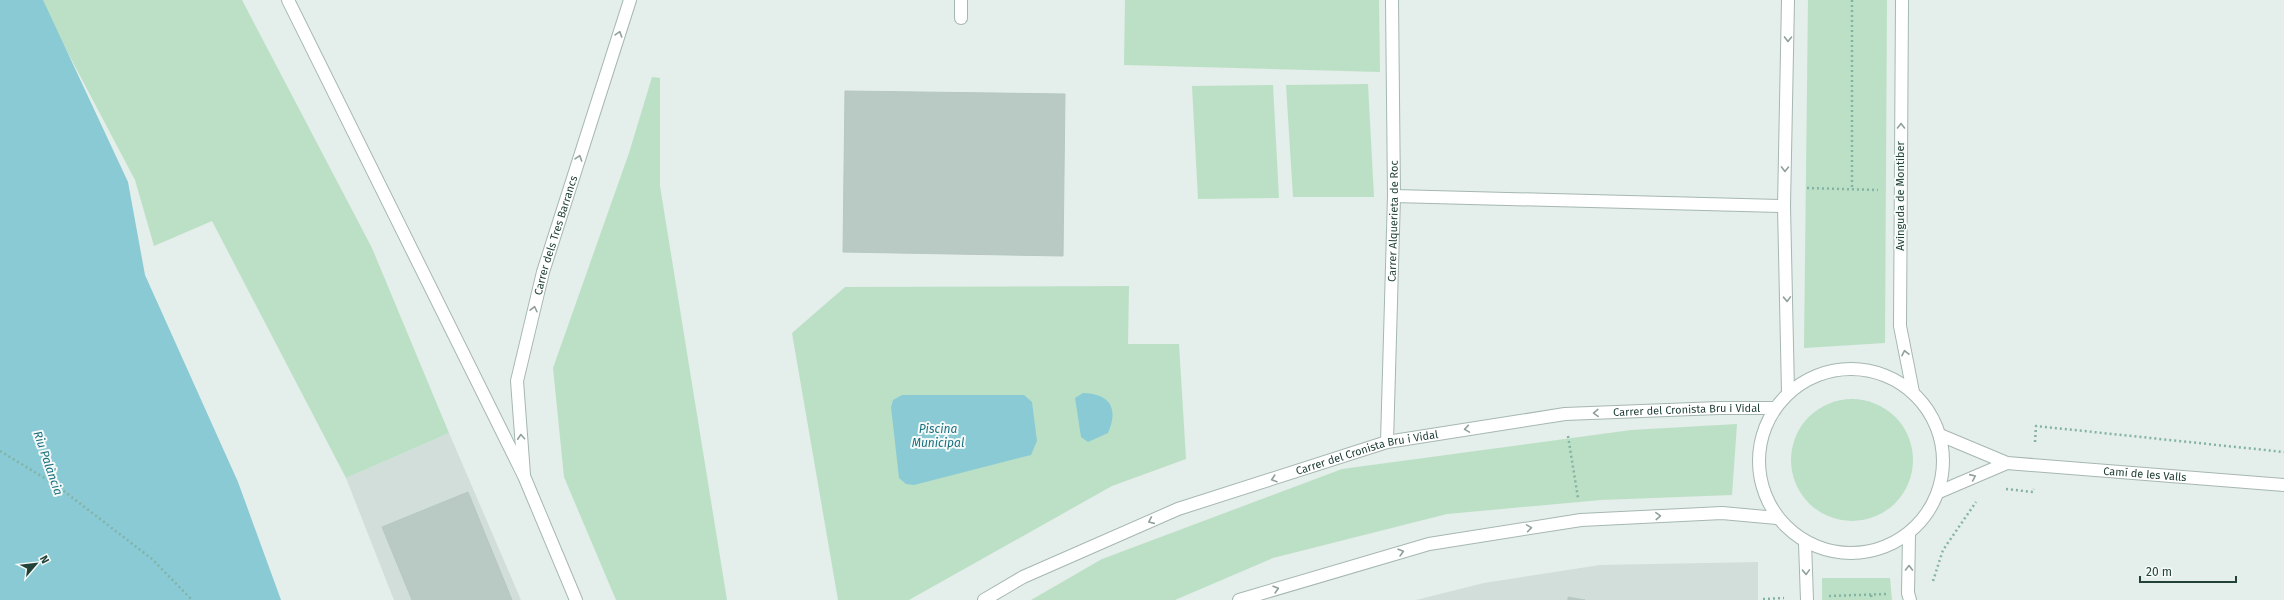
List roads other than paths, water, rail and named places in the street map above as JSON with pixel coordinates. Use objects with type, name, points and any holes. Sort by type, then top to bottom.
[{"type":"street","points":[[288,0],[524,476],[576,600]]},
{"type":"street","name":"Carrer dels Tres Barrancs","points":[[524,476],[517,381],[542,272],[630,0]]},
{"type":"street","points":[[961,0],[961,18]]},
{"type":"street","name":"Carrer Alquerieta de Roc","points":[[1387,442],[1394,196],[1392,0]]},
{"type":"street","points":[[1788,0],[1784,206],[1788,392]]},
{"type":"street","name":"Avinguda de Montiber","points":[[1902,0],[1900,326],[1913,392]]},
{"type":"street","points":[[1394,196],[1784,206]]},
{"type":"street","points":[[1828,371],[1873,371],[1913,392],[1940,435],[1945,464],[1939,492],[1909,535],[1858,555],[1805,543],[1777,518],[1760,483],[1760,444],[1775,408],[1788,392],[1828,371]]},
{"type":"street","name":"Carrer del Cronista Bru i Vidal","points":[[984,600],[1023,577],[1178,509],[1387,442],[1565,414],[1719,408],[1775,408]]},
{"type":"street","name":"Camí de les Valls","points":[[1940,435],[2007,463],[2284,485]]},
{"type":"street","name":"Camí de les Valls","points":[[1939,492],[2007,463]]},
{"type":"street","points":[[1239,600],[1429,544],[1581,520],[1722,513],[1777,518]]},
{"type":"street","points":[[1909,535],[1910,600]]},
{"type":"street","points":[[1805,543],[1807,600]]},
{"type":"water","name":"Riu Palància","points":[[0,0],[43,0],[128,182],[145,275],[238,482],[281,600],[0,600]]},
{"type":"water","points":[[1083,393],[1100,396],[1106,400],[1110,404],[1113,416],[1108,433],[1088,442],[1081,437],[1075,398]]},
{"type":"water","name":"Piscina Municipal","points":[[902,395],[1024,395],[1032,402],[1037,441],[1031,455],[914,485],[906,484],[899,478],[891,407],[893,400]]}]
